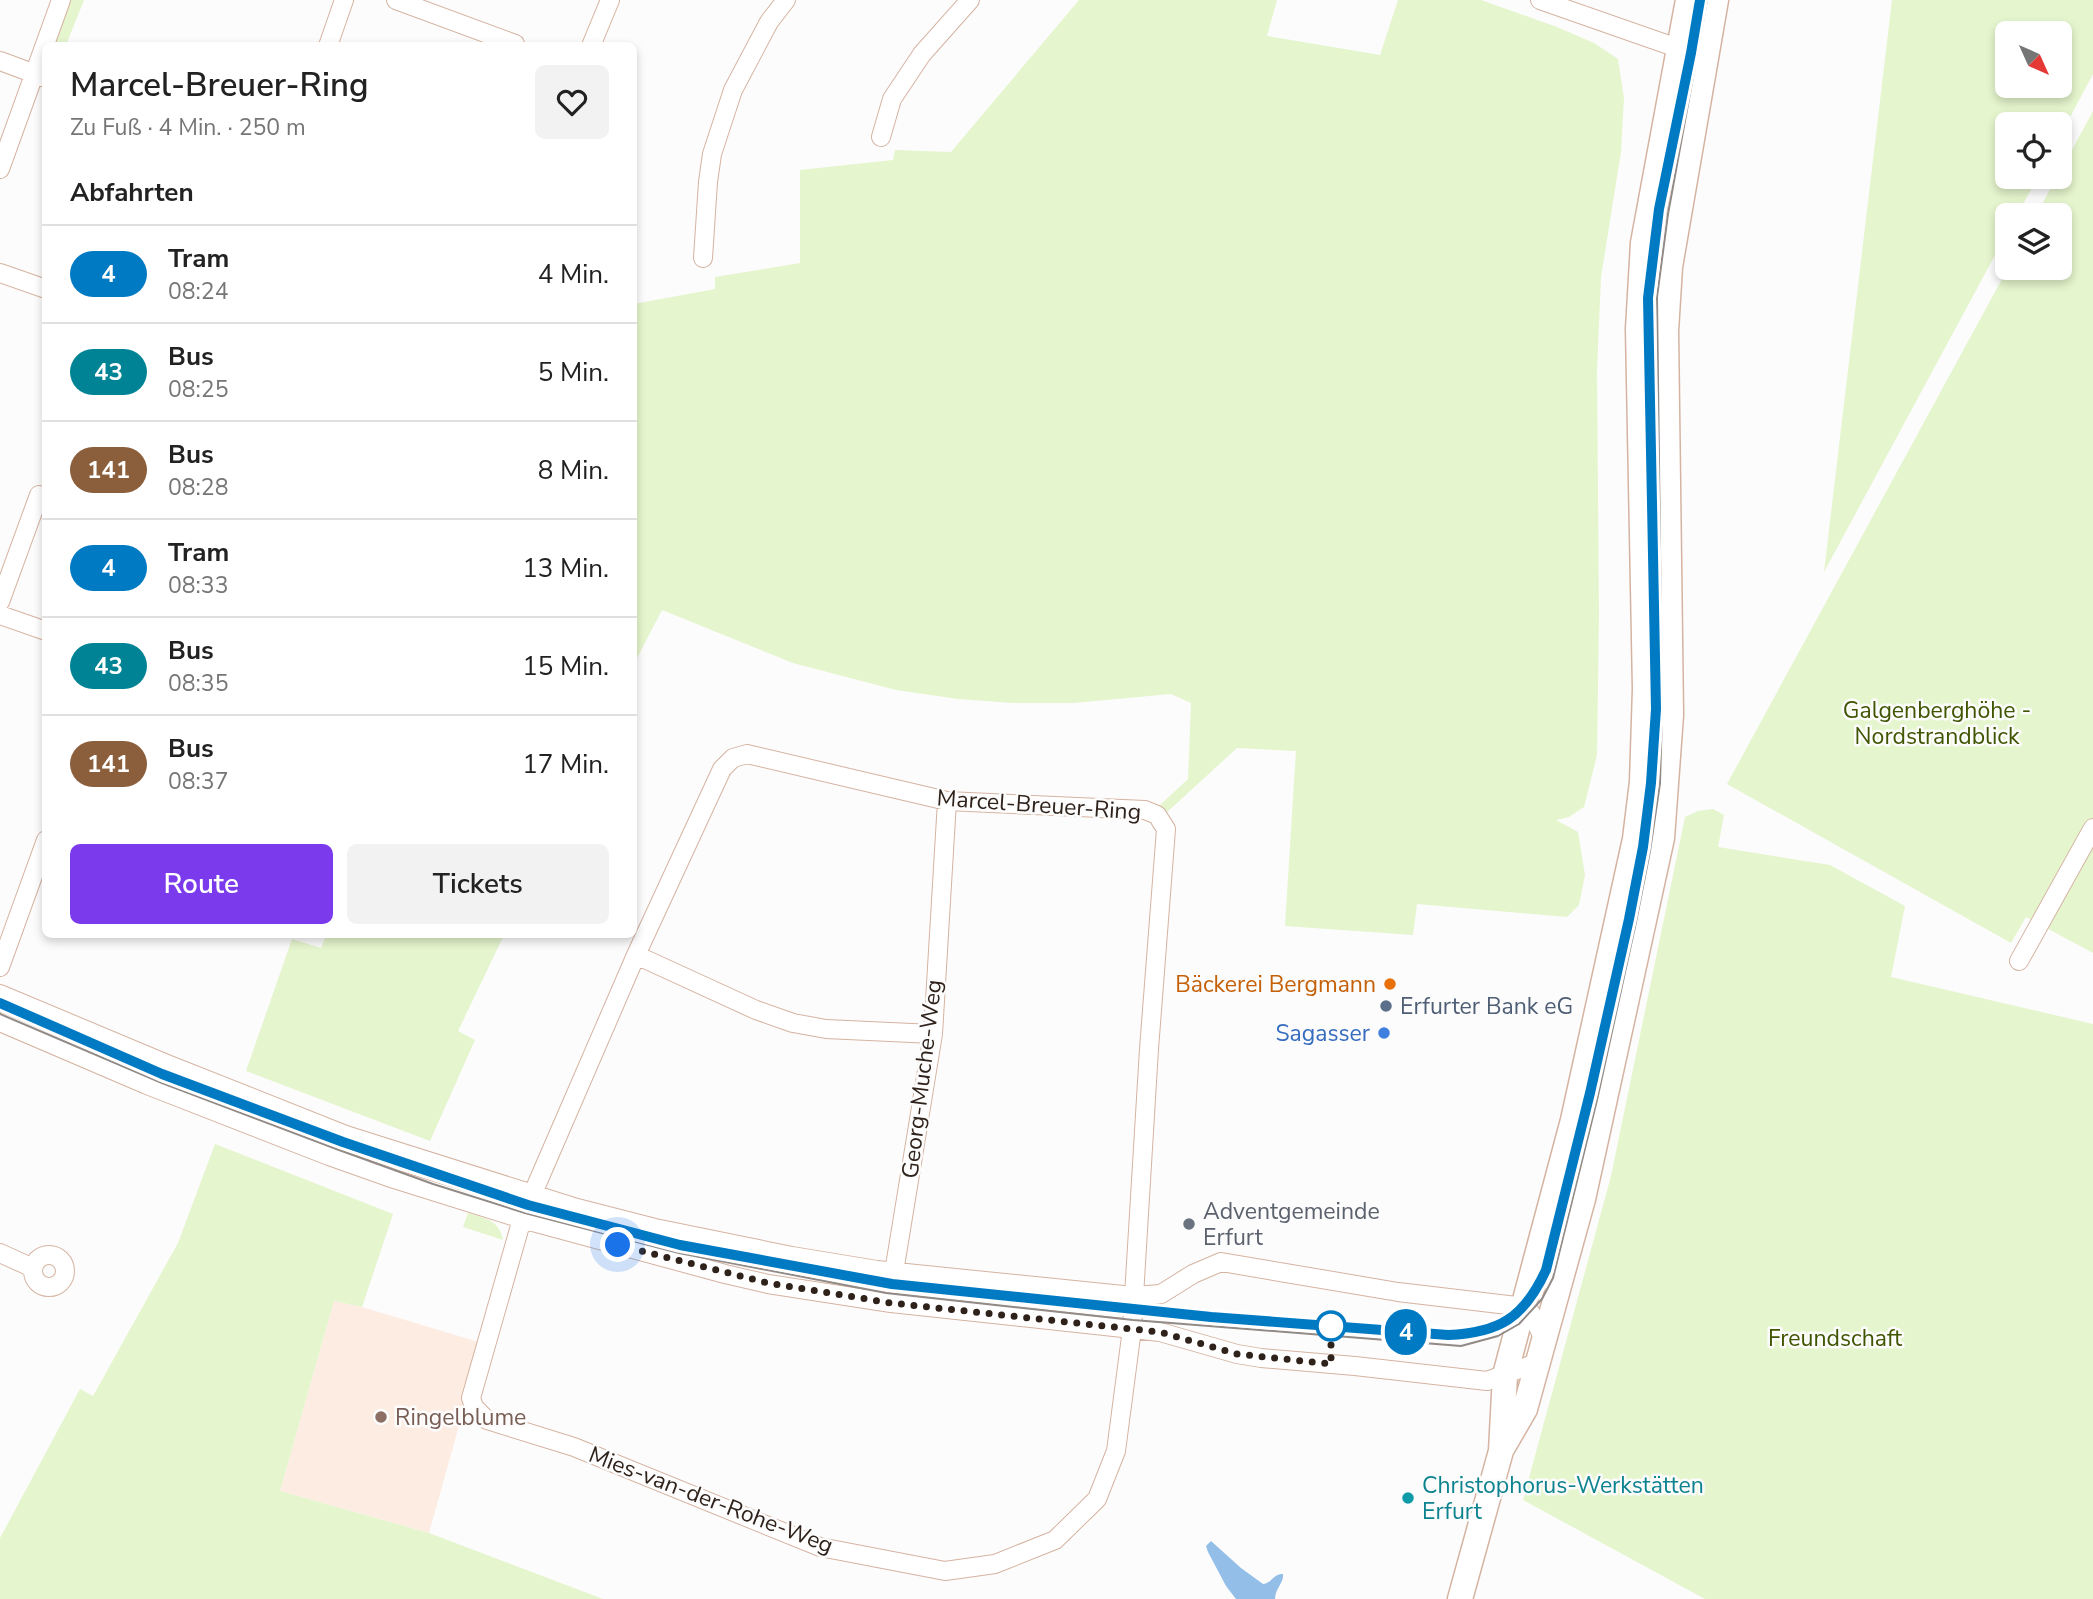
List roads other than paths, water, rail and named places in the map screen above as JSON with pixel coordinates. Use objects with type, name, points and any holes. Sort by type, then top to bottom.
[{"type":"main road","points":[[1460,1599],[1501,1451],[1505,1375],[1578,1097],[1635,839],[1641,793],[1645,689],[1639,317],[1643,243],[1688,0]]},
{"type":"main road","points":[[1501,1451],[1525,1409],[1583,1199],[1662,838],[1671,715],[1666,331],[1670,267],[1716,0]]},
{"type":"street","points":[[49,42],[61,0]]},
{"type":"street","points":[[329,42],[344,0]]},
{"type":"street","points":[[396,0],[510,42]]},
{"type":"street","points":[[593,42],[610,0]]},
{"type":"street","points":[[703,258],[712,154],[733,90],[769,22],[786,0]]},
{"type":"street","points":[[881,137],[892,99],[922,54],[970,0]]},
{"type":"street","points":[[1540,0],[1706,58]]},
{"type":"street","points":[[0,61],[40,76],[0,169]]},
{"type":"street","points":[[0,273],[42,288]]},
{"type":"street","points":[[0,602],[39,495]]},
{"type":"street","points":[[0,615],[42,630]]},
{"type":"street","name":"Marcel-Breuer-Ring","points":[[528,1206],[636,956],[722,769],[733,758],[747,754],[947,801],[1145,810],[1157,816],[1166,828],[1132,1329]]},
{"type":"street","name":"Georg-Muche-Weg","points":[[894,1272],[933,1034],[947,801]]},
{"type":"street","points":[[2019,961],[2093,828]]},
{"type":"street","points":[[0,967],[42,850]]},
{"type":"street","points":[[636,956],[756,1010],[793,1023],[826,1029],[933,1034]]},
{"type":"street","points":[[0,994],[167,1064],[528,1206],[725,1274],[891,1303],[1160,1332],[1237,1354],[1261,1358],[1487,1381],[1505,1375],[1542,1351],[1531,1313],[1525,1307],[1398,1292],[1221,1262],[1193,1274],[1161,1294],[1133,1296],[894,1272],[780,1254],[655,1228],[577,1208],[528,1206],[394,1179],[147,1085],[0,1021]]},
{"type":"street","name":"Mies-van-der-Rohe-Weg","points":[[528,1206],[471,1398],[474,1407],[487,1420],[575,1447],[820,1548],[945,1571],[995,1564],[1055,1540],[1097,1499],[1115,1456],[1132,1329]]},
{"type":"street","points":[[0,1253],[33,1268]]},
{"type":"water","points":[[1211,1541],[1263,1584],[1283,1574],[1275,1599],[1236,1599],[1208,1552],[1206,1546]]},
{"type":"tram line","name":"4","points":[[0,1003],[162,1074],[343,1142],[528,1205],[680,1245],[892,1284],[1246,1320],[1448,1335],[1483,1331],[1500,1325],[1525,1307],[1546,1270],[1590,1093],[1643,847],[1656,709],[1648,298],[1659,209],[1700,0]]},
{"type":"tram line","points":[[0,1014],[162,1083],[433,1184],[525,1213],[679,1253],[886,1293],[1133,1320],[1461,1346],[1498,1336],[1519,1324],[1542,1299],[1553,1278],[1597,1100],[1636,922],[1660,783],[1662,713],[1657,297],[1668,214],[1707,0]]},
{"type":"tram line","points":[[1409,1332],[1462,1334],[1487,1329],[1521,1310],[1528,1302]]},
{"type":"tram line","points":[[1078,1303],[1175,1313]]},
{"type":"place","name":"Bäckerei Bergmann","points":[[1390,984]]},
{"type":"place","name":"Erfurter Bank eG","points":[[1386,1006]]},
{"type":"place","name":"Sagasser","points":[[1384,1033]]},
{"type":"place","name":"Adventgemeinde Erfurt","points":[[1189,1224]]},
{"type":"place","name":"Ringelblume","points":[[381,1417]]},
{"type":"place","name":"Christophorus-Werkstätten Erfurt","points":[[1408,1498]]},
{"type":"park label","name":"Galgenberghöhe - Nordstrandblick","points":[[1937,723]]},
{"type":"park label","name":"Freundschaft","points":[[1835,1338]]}]
